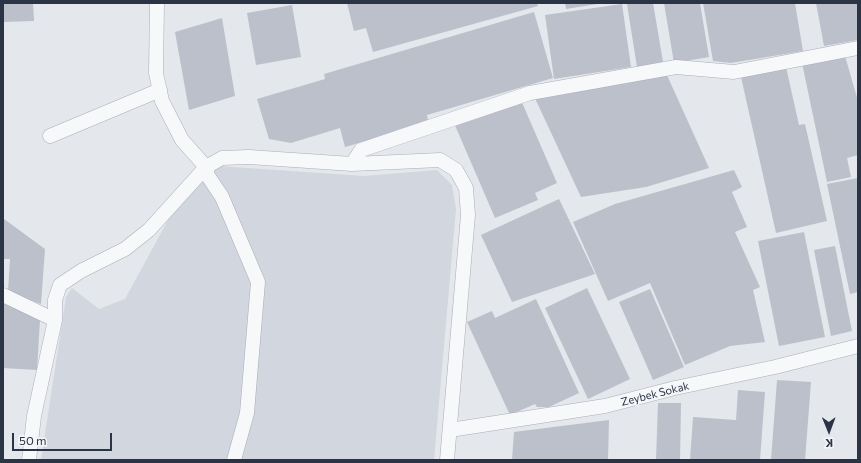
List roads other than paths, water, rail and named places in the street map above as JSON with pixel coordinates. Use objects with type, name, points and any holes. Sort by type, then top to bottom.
[{"type":"street","points":[[157,3],[156,73],[162,101],[182,140],[206,167],[208,176],[222,197],[258,282],[247,413],[234,460]]},
{"type":"street","points":[[352,164],[361,150],[530,93],[676,67],[734,72],[858,48]]},
{"type":"street","points":[[50,136],[160,90]]},
{"type":"street","points":[[29,460],[34,416],[55,320],[55,300],[60,285],[81,271],[125,249],[149,230],[206,167],[222,158],[249,157],[352,164],[440,160],[456,170],[466,188],[468,215],[447,460]]},
{"type":"street","points":[[3,295],[55,320]]},
{"type":"street","name":"Zeybek Sokak","points":[[450,430],[605,406],[674,388],[775,367],[858,346]]}]
